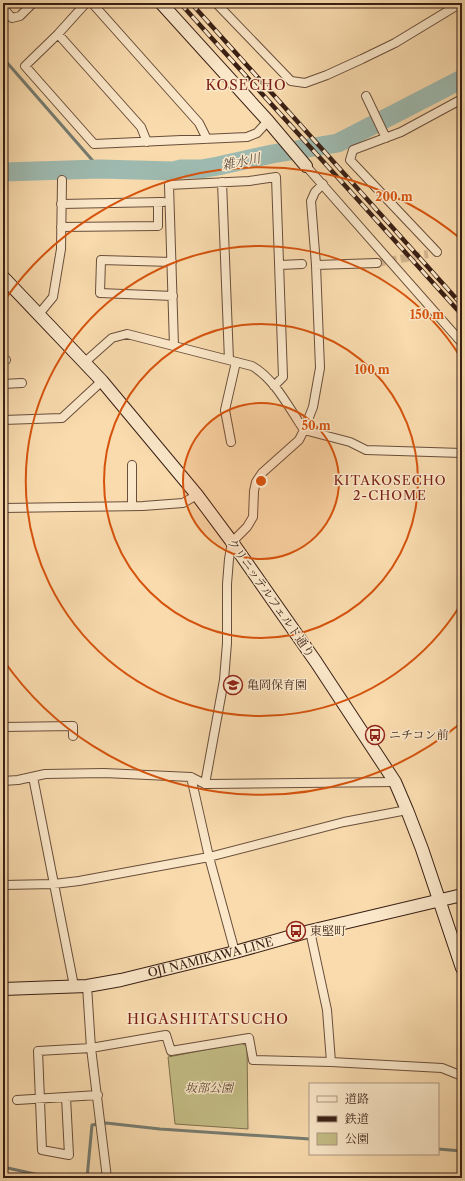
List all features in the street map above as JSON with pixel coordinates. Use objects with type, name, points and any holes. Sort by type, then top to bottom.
[{"type":"street","points":[[3,8],[12,18],[20,16],[33,3]]},
{"type":"street","points":[[86,3],[58,34],[25,66],[94,144],[247,137],[257,133],[268,121]]},
{"type":"street","points":[[92,3],[199,124],[207,139]]},
{"type":"street","points":[[161,3],[268,121],[462,343]]},
{"type":"street","points":[[216,3],[291,81],[305,83],[327,75],[395,43],[461,3]]},
{"type":"street","points":[[58,34],[141,127],[147,142]]},
{"type":"street","points":[[366,96],[386,138]]},
{"type":"street","points":[[428,254],[437,252],[350,160],[353,150],[401,132],[462,99]]},
{"type":"street","points":[[174,346],[169,185],[249,181],[276,177],[283,377],[274,386]]},
{"type":"street","points":[[39,314],[53,297],[61,249],[62,180]]},
{"type":"street","points":[[222,182],[232,361],[225,410],[231,442]]},
{"type":"street","points":[[205,784],[224,680],[228,644],[227,584],[232,542],[247,527],[252,517],[256,482],[262,473],[299,440],[313,407],[320,368],[312,201],[315,192],[323,184]]},
{"type":"street","points":[[61,204],[170,201]]},
{"type":"street","points":[[61,227],[158,226],[158,202]]},
{"type":"street","points":[[172,262],[101,260],[100,293],[173,296]]},
{"type":"street","points":[[316,265],[377,263]]},
{"type":"street","points":[[280,265],[302,264]]},
{"type":"street","name":"クリニッテルフェルド通り","points":[[3,277],[102,381],[197,495],[232,542],[316,662],[394,782],[407,810],[462,966]]},
{"type":"street","points":[[85,362],[112,338],[127,334],[252,366],[262,372],[274,386],[304,430],[350,442],[366,450],[462,453]]},
{"type":"street","points":[[3,420],[62,418],[102,381]]},
{"type":"street","points":[[3,384],[22,383]]},
{"type":"street","points":[[132,465],[132,506]]},
{"type":"street","points":[[3,508],[132,506],[183,503],[197,495]]},
{"type":"street","points":[[3,727],[73,726],[73,736]]},
{"type":"street","points":[[3,781],[18,780],[45,774],[104,773],[191,777],[205,784],[394,782]]},
{"type":"street","points":[[33,777],[74,986]]},
{"type":"street","points":[[191,777],[209,857],[235,952]]},
{"type":"street","points":[[3,885],[54,884],[79,881],[209,857],[344,822],[407,810]]},
{"type":"street","name":"OJI NAMIKAWA LINE","points":[[3,989],[87,986],[121,980],[235,952],[310,931],[462,895]]},
{"type":"street","points":[[310,931],[327,1010],[331,1062]]},
{"type":"street","points":[[87,986],[92,1048],[107,1178]]},
{"type":"street","points":[[66,1097],[69,1155],[42,1150],[38,1051],[92,1048],[166,1035],[170,1051],[249,1038],[253,1060],[331,1062],[442,1068],[462,1076]]},
{"type":"street","points":[[18,1100],[98,1095]]},
{"type":"street","points":[[238,1178],[256,1178]]},
{"type":"green space","name":"坂部公園","points":[[241,1043],[247,1046],[248,1129],[175,1124],[168,1057]]},
{"type":"waterway","points":[[3,58],[100,169]]},
{"type":"waterway","name":"雑水川","points":[[3,172],[100,169],[173,171],[181,169],[201,169],[272,154],[338,143],[462,79]]},
{"type":"waterway","points":[[87,1178],[92,1125],[106,1123],[160,1129],[309,1139]]},
{"type":"waterway","points":[[439,1149],[462,1151]]},
{"type":"waterway","points":[[3,1167],[53,1178]]},
{"type":"tunnel","points":[[377,263],[428,254]]},
{"type":"railway","points":[[180,3],[462,315]]},
{"type":"railway","points":[[191,3],[462,305]]},
{"type":"place","name":"亀岡保育園","points":[[233,685]]},
{"type":"place","name":"ニチコン前","points":[[375,735]]},
{"type":"place","name":"東堅町","points":[[296,931]]},
{"type":"district","name":"KOSECHO","points":[[246,85]]},
{"type":"district","name":"KITAKOSECHO 2-CHOME","points":[[390,488]]},
{"type":"district","name":"HIGASHITATSUCHO","points":[[208,1019]]}]
